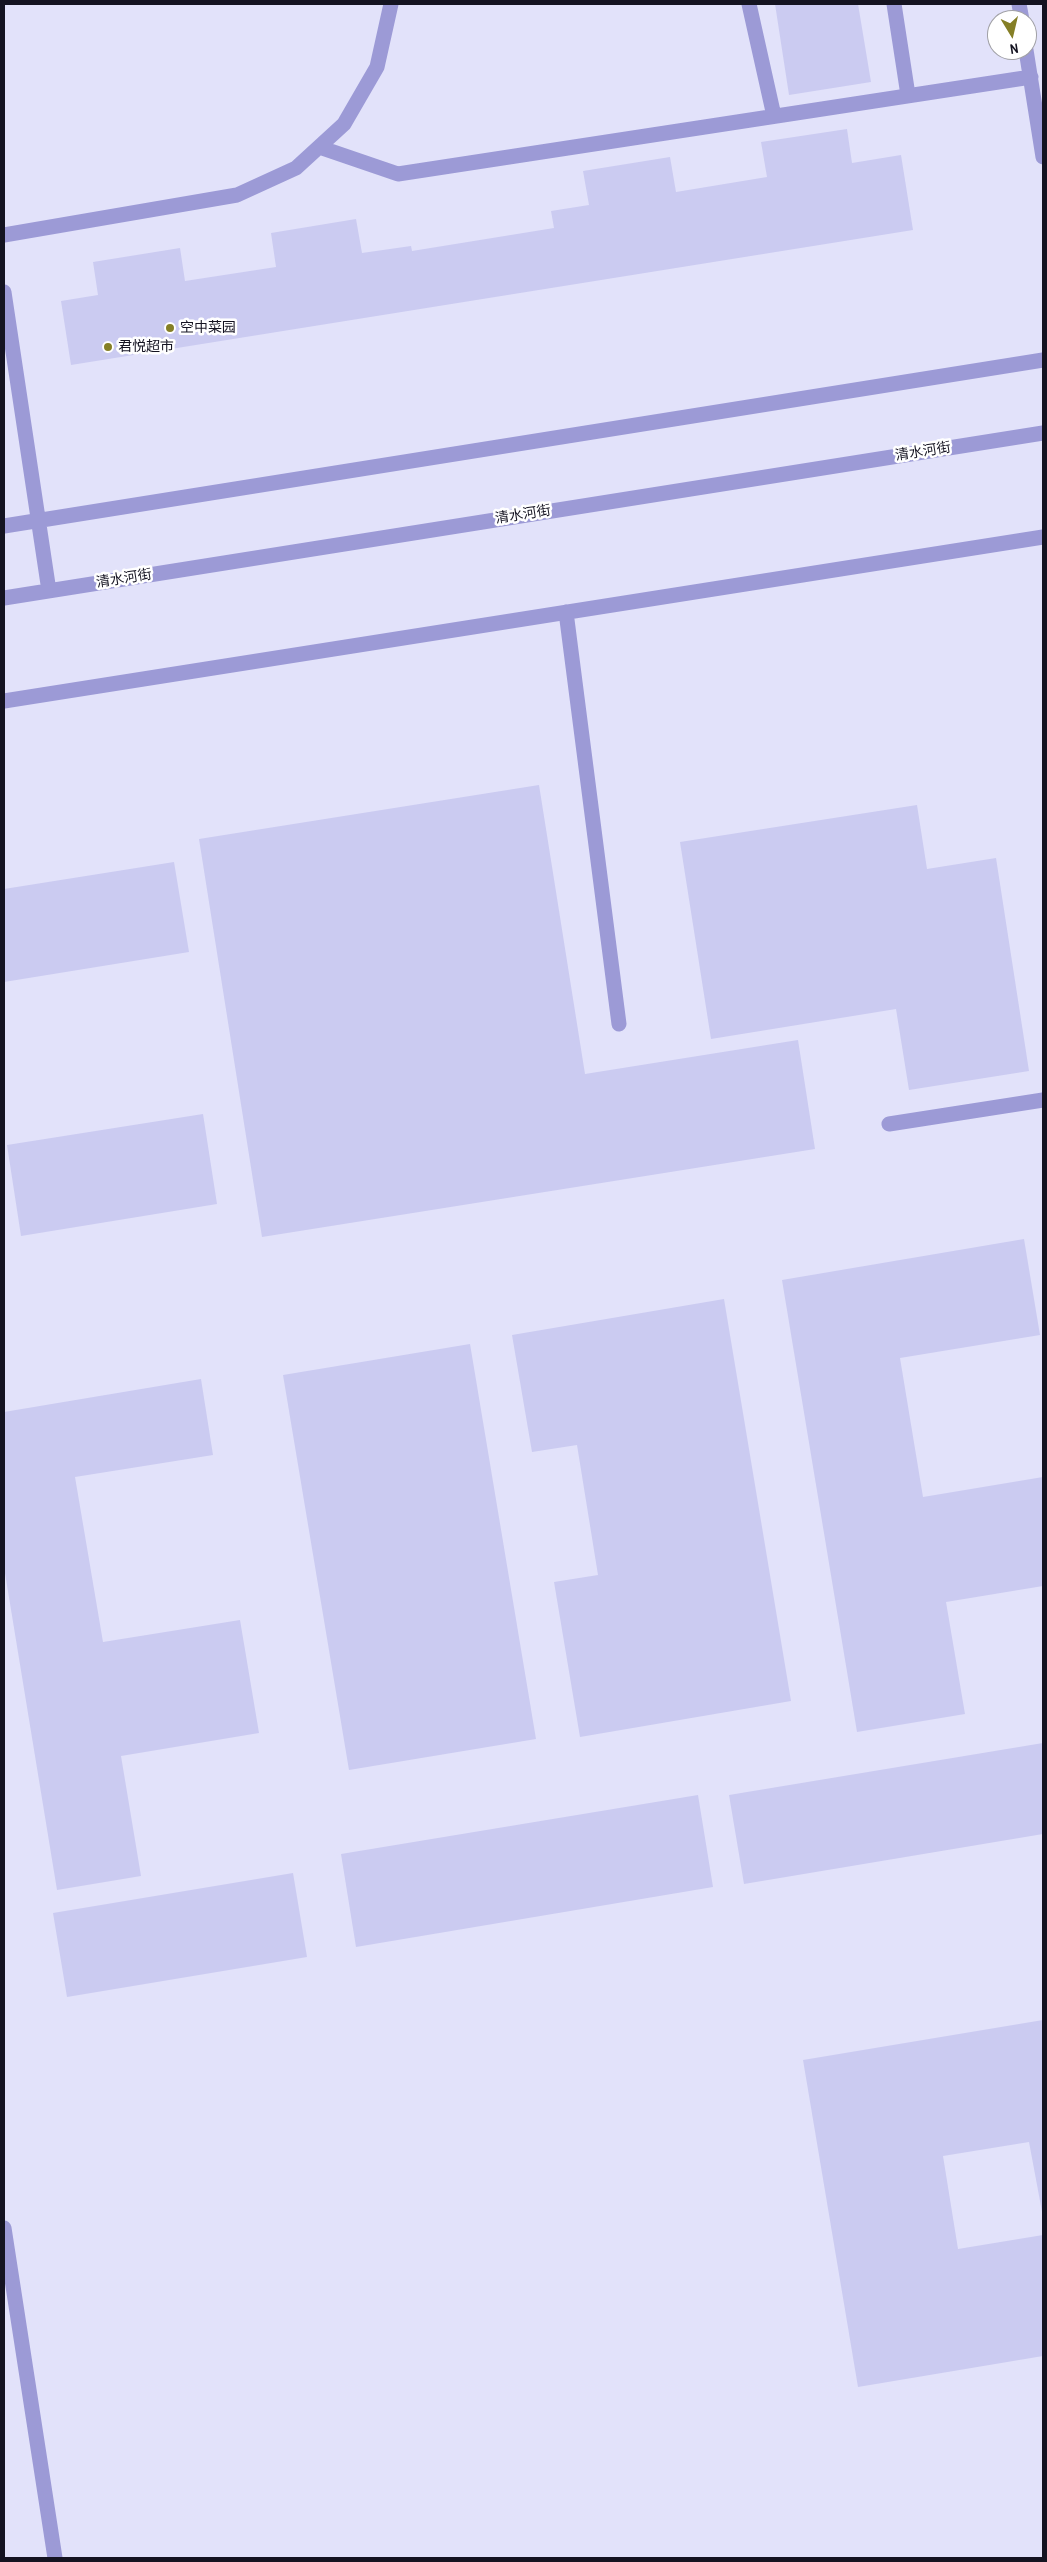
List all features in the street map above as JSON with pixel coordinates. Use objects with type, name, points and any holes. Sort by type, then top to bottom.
[{"type":"street","points":[[4,235],[237,196],[296,168],[344,124],[377,67],[391,4]]},
{"type":"street","points":[[748,4],[774,116]]},
{"type":"street","points":[[894,4],[908,96]]},
{"type":"street","points":[[1028,60],[1043,157]]},
{"type":"street","points":[[319,147],[398,174],[1031,77]]},
{"type":"street","points":[[4,292],[49,591]]},
{"type":"street","points":[[4,526],[1043,360]]},
{"type":"street","name":"清水河街","points":[[4,598],[1043,433]]},
{"type":"street","points":[[4,702],[1043,537]]},
{"type":"street","points":[[566,612],[619,1024]]},
{"type":"street","points":[[889,1124],[1043,1100]]},
{"type":"street","points":[[4,2228],[55,2558]]},
{"type":"building","points":[[775,4],[858,4],[871,82],[789,95]]},
{"type":"building","points":[[847,129],[852,163],[901,155],[913,230],[71,365],[61,301],[98,295],[93,262],[180,248],[185,281],[276,267],[271,233],[356,219],[362,253],[411,246],[412,251],[554,228],[551,211],[589,205],[583,171],[670,157],[676,192],[767,177],[761,142]]},
{"type":"building","points":[[539,785],[585,1074],[798,1040],[815,1149],[262,1237],[199,839]]},
{"type":"building","points":[[917,805],[927,869],[996,858],[1029,1071],[909,1090],[896,1009],[711,1039],[680,842]]},
{"type":"building","points":[[174,862],[189,952],[4,982],[4,889]]},
{"type":"building","points":[[203,1114],[217,1204],[21,1236],[7,1145]]},
{"type":"building","points":[[1024,1239],[1040,1335],[900,1358],[923,1497],[1043,1477],[1043,1586],[946,1602],[965,1714],[857,1732],[782,1280]]},
{"type":"building","points":[[724,1299],[791,1701],[580,1737],[554,1582],[598,1575],[577,1445],[532,1452],[512,1335]]},
{"type":"building","points":[[470,1344],[536,1739],[349,1770],[283,1375]]},
{"type":"building","points":[[201,1379],[213,1455],[75,1477],[103,1642],[240,1620],[259,1733],[121,1756],[141,1876],[57,1890],[4,1567],[4,1412]]},
{"type":"building","points":[[1043,1743],[1043,1834],[744,1884],[729,1795]]},
{"type":"building","points":[[698,1795],[713,1887],[356,1947],[341,1854]]},
{"type":"building","points":[[293,1873],[307,1957],[67,1997],[53,1913]]},
{"type":"building","points":[[1043,2020],[1043,2217],[1029,2142],[943,2156],[958,2249],[1043,2235],[1043,2356],[858,2387],[803,2060]]},
{"type":"place","name":"空中菜园","points":[[170,328]]},
{"type":"place","name":"君悦超市","points":[[108,347]]}]
